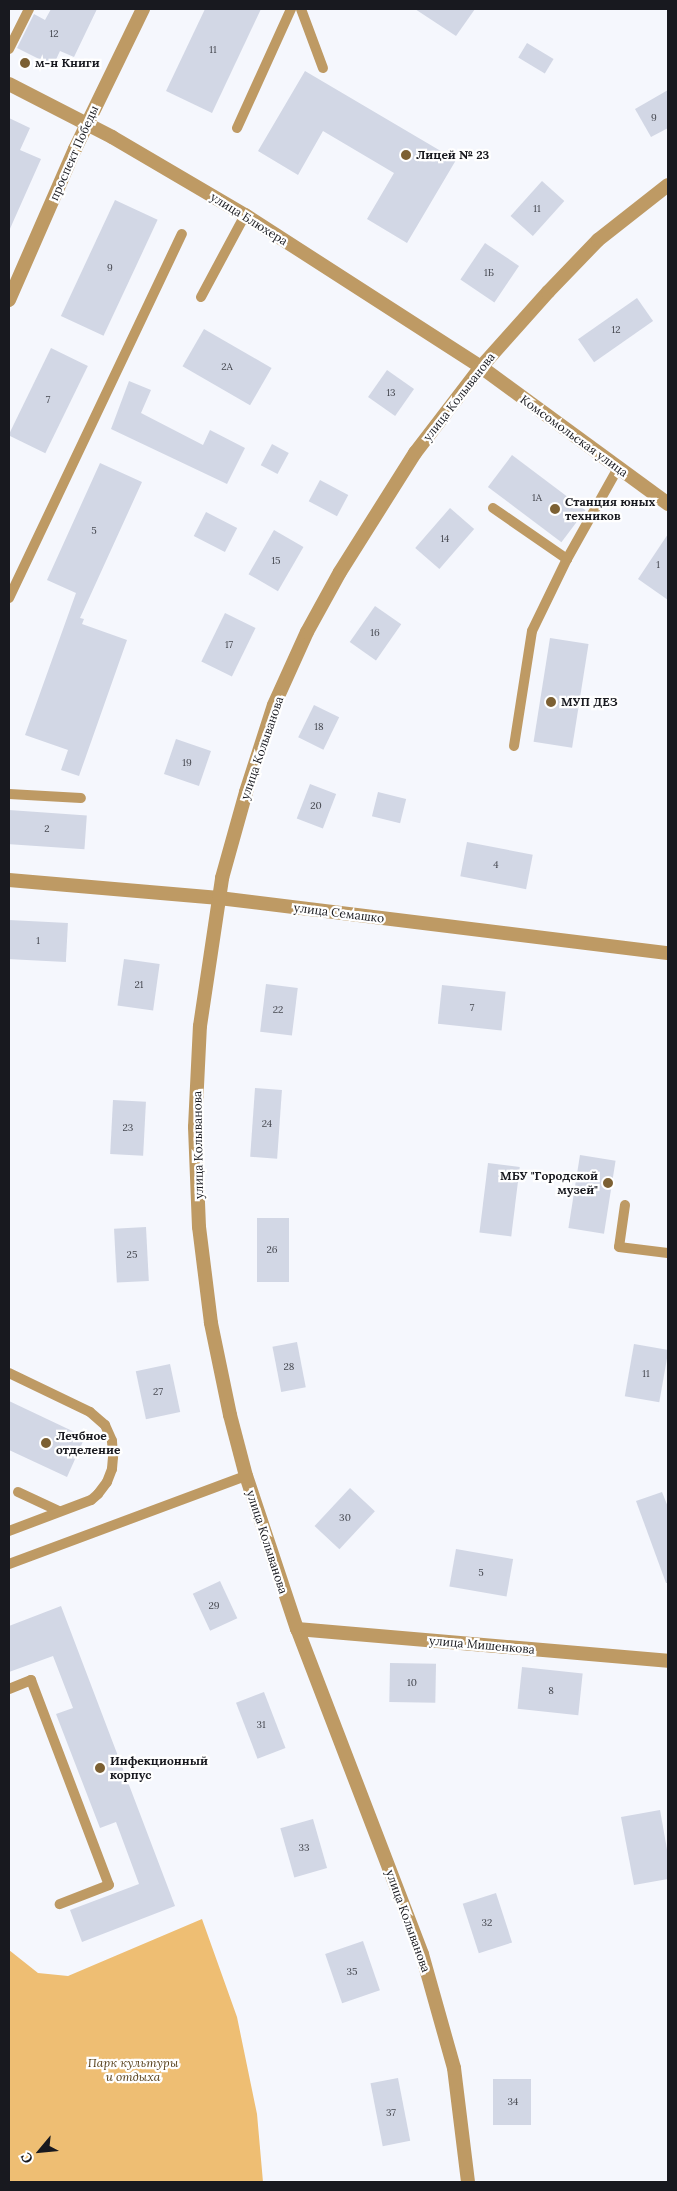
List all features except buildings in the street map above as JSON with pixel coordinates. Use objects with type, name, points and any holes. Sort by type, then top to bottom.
[{"type":"street","name":"проспект Победы","points":[[9,300],[86,124],[143,9]]},
{"type":"street","name":"улица Блюхера","points":[[9,84],[86,124],[245,215],[481,367]]},
{"type":"street","name":"улица Колыванова","points":[[468,2182],[454,2068],[422,1954],[296,1629],[246,1476],[230,1415],[211,1323],[199,1218],[195,1127],[200,1026],[222,878],[252,774],[274,706],[307,632],[340,572],[415,454],[481,367],[548,292],[598,240],[668,185]]},
{"type":"street","name":"Комсомольская улица","points":[[481,367],[668,504]]},
{"type":"street","name":"улица Семашко","points":[[9,880],[219,898],[668,953]]},
{"type":"street","name":"улица Мишенкова","points":[[296,1629],[668,1661]]},
{"type":"lane","points":[[9,49],[29,9]]},
{"type":"lane","points":[[237,128],[291,9]]},
{"type":"lane","points":[[301,9],[323,68]]},
{"type":"lane","points":[[201,297],[245,215]]},
{"type":"lane","points":[[9,598],[182,234]]},
{"type":"lane","points":[[514,746],[532,631],[567,559],[618,468]]},
{"type":"lane","points":[[493,508],[567,559]]},
{"type":"lane","points":[[9,794],[82,798]]},
{"type":"lane","points":[[625,1205],[619,1247],[668,1254]]},
{"type":"lane","points":[[9,1372],[90,1412],[105,1424],[112,1441],[112,1470],[98,1494],[91,1500],[9,1531]]},
{"type":"lane","points":[[9,1564],[246,1476]]},
{"type":"lane","points":[[18,1492],[60,1511]]},
{"type":"lane","points":[[9,1688],[31,1680],[109,1885],[60,1904]]},
{"type":"green space","name":"Парк культуры и отдыха","points":[[202,1919],[237,2017],[257,2114],[263,2182],[9,2182],[9,1950],[38,1973],[68,1976]]},
{"type":"place","name":"м-н Книги","points":[[25,63]]},
{"type":"place","name":"Лицей № 23","points":[[406,155]]},
{"type":"place","name":"Станция юных техников","points":[[555,509]]},
{"type":"place","name":"МУП ДЕЗ","points":[[551,702]]},
{"type":"place","name":"МБУ \"Городской музей\"","points":[[608,1183]]},
{"type":"place","name":"Лечбное отделение","points":[[46,1443]]},
{"type":"place","name":"Инфекционный корпус","points":[[100,1768]]}]
